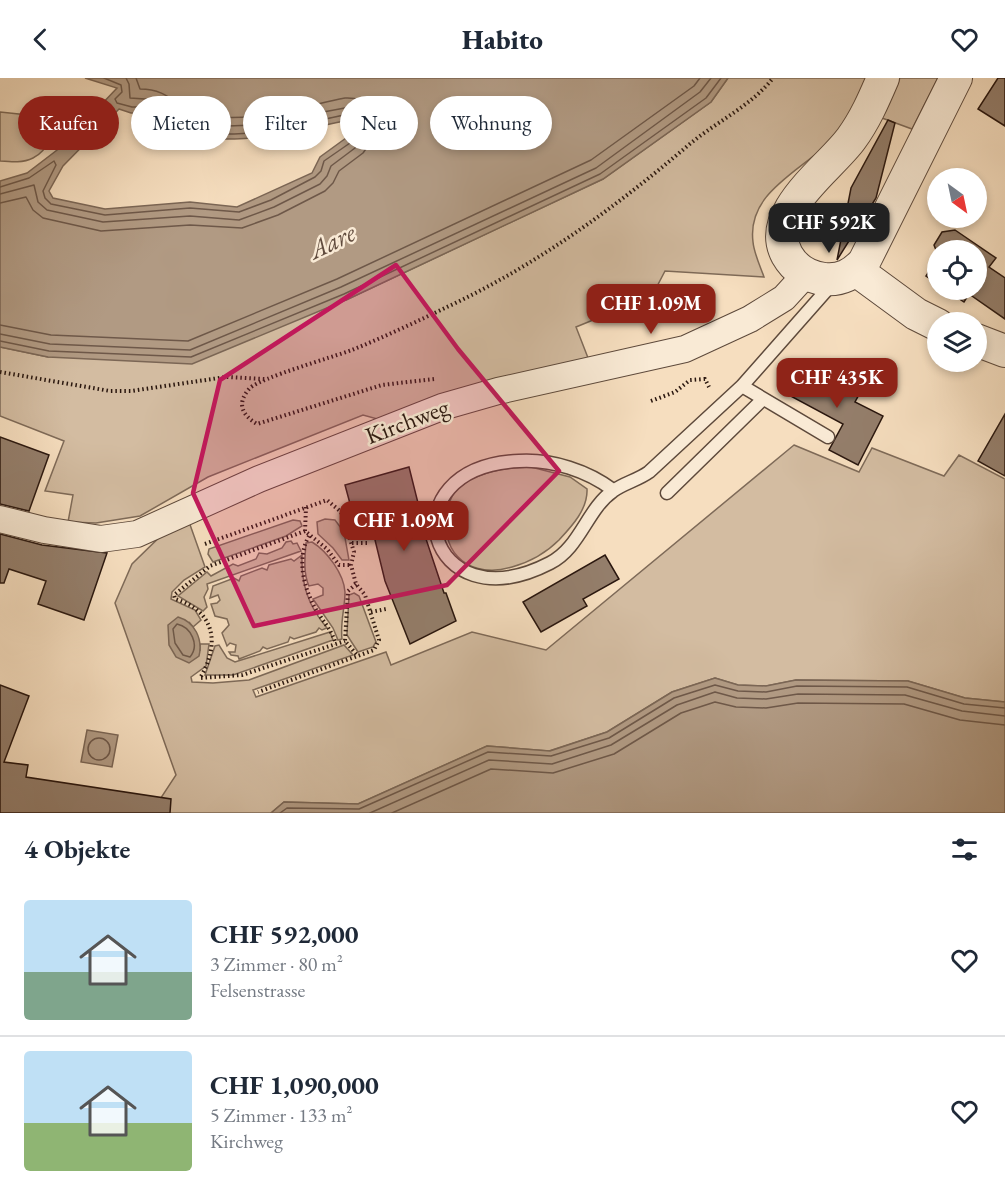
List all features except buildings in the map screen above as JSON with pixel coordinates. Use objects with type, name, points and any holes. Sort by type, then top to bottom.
[{"type":"street","points":[[883,78],[868,113],[853,136],[788,211],[782,231],[784,249],[796,266],[806,274],[846,275],[927,320]]},
{"type":"street","points":[[846,275],[879,236],[956,78]]},
{"type":"street","name":"Kirchweg","points":[[0,519],[44,530],[101,539],[137,534],[260,479],[442,406],[498,391],[685,349],[750,319],[784,298],[806,274]]},
{"type":"street","points":[[987,344],[1005,351]]},
{"type":"lane","points":[[613,490],[595,476],[545,462],[503,461],[479,466],[457,480],[444,494],[438,508],[436,533],[440,548],[447,559],[464,572],[483,578],[498,578],[532,570],[552,562],[564,552],[613,490],[649,472],[724,403],[846,275]]},
{"type":"lane","points":[[742,386],[828,437]]},
{"type":"lane","points":[[667,493],[763,399]]},
{"type":"path","points":[[440,379],[413,379],[382,385],[257,424],[245,416],[241,409],[250,387],[266,379],[352,350],[439,311],[543,255],[576,234],[641,185],[701,135],[761,92],[773,78]]},
{"type":"path","points":[[0,372],[110,391],[131,391],[225,377],[266,379]]},
{"type":"path","points":[[651,401],[675,392],[690,380],[705,379],[724,403]]},
{"type":"path","points":[[205,544],[327,500],[343,517],[354,552],[351,565],[356,584],[365,595],[379,640],[374,650],[258,692]]},
{"type":"path","points":[[306,507],[305,531],[327,549],[339,565],[351,565]]},
{"type":"path","points":[[343,517],[362,518]]},
{"type":"path","points":[[305,531],[210,566],[174,595],[175,599],[198,609],[211,629],[210,658],[200,678],[242,675],[345,640]]},
{"type":"path","points":[[309,536],[304,544],[304,582],[319,615],[332,630],[336,644]]},
{"type":"path","points":[[352,543],[367,543]]},
{"type":"path","points":[[356,584],[348,591],[345,640],[358,656]]},
{"type":"path","points":[[370,612],[386,609]]},
{"type":"highlighted area","points":[[396,265],[458,349],[559,471],[447,585],[254,626],[193,493],[220,380]]},
{"type":"shaded area","points":[[728,78],[869,78],[838,132],[824,147],[775,187],[757,211],[753,226],[753,242],[764,277],[665,271],[652,296],[576,327],[590,363],[381,420],[363,415],[208,477],[140,516],[96,523],[68,522],[73,495],[45,491],[64,441],[0,416],[0,347],[48,357],[346,300],[603,179],[711,102]]},
{"type":"shaded area","points":[[900,78],[938,78],[912,129],[882,118]]},
{"type":"shaded area","points":[[0,112],[18,114],[18,150],[43,150],[25,161],[0,161]]},
{"type":"shaded area","points":[[794,445],[859,472],[872,448],[944,476],[959,455],[1005,479],[1005,702],[965,698],[908,681],[796,680],[766,686],[738,685],[715,678],[672,692],[607,732],[549,751],[487,746],[358,804],[284,802],[271,813],[151,813],[176,775],[115,603],[132,564],[171,526],[188,519],[205,567],[184,580],[172,592],[171,599],[195,610],[201,620],[193,627],[189,622],[200,651],[200,644],[209,644],[206,666],[191,677],[192,682],[249,680],[344,645],[353,655],[253,690],[256,697],[386,652],[391,665],[472,632],[546,650]]},
{"type":"shaded area","points":[[531,467],[570,477],[587,489],[585,503],[574,523],[549,549],[519,565],[498,570],[484,570],[462,561],[449,542],[446,529],[447,514],[455,492],[462,485],[480,475],[512,468]]},
{"type":"shaded area","points":[[325,519],[335,520],[344,532],[349,560],[342,560],[318,534],[317,522]]},
{"type":"shaded area","points":[[293,520],[300,521],[302,526],[286,536],[213,562],[208,554],[209,549]]},
{"type":"shaded area","points":[[291,541],[293,544],[297,543],[301,551],[207,584],[208,589],[204,597],[207,607],[203,611],[178,596],[207,572],[211,576],[233,564],[238,566],[256,559],[259,553],[267,554],[282,548],[286,542]]},
{"type":"shaded area","points":[[312,542],[334,564],[342,578],[345,592],[342,639],[338,640],[333,628],[313,599],[323,595],[323,588],[318,584],[309,586],[307,581],[306,543]]},
{"type":"shaded area","points":[[302,555],[304,585],[310,603],[327,628],[322,630],[319,628],[316,632],[294,639],[290,637],[288,642],[267,649],[263,647],[260,651],[239,659],[238,656],[231,655],[229,652],[235,652],[236,645],[230,643],[227,646],[222,633],[229,625],[227,619],[215,616],[211,604],[220,600],[218,595],[210,598],[213,586],[234,578],[239,581],[241,576],[262,568],[267,570],[269,565],[291,559],[294,561]]},
{"type":"shaded area","points":[[354,593],[359,596],[376,642],[373,647],[358,652],[347,635],[349,595]]},
{"type":"shaded area","points":[[330,632],[333,640],[233,675],[205,675],[215,646],[219,645],[227,658],[235,662]]},
{"type":"water","name":"Aare","points":[[85,78],[728,78],[711,102],[603,179],[346,300],[192,364],[48,357],[0,347],[0,181],[27,173],[57,150],[79,150],[63,166],[49,191],[53,198],[105,209],[190,202],[237,207],[312,173],[320,157],[340,142],[340,150],[418,150],[418,96],[340,96],[340,122],[328,125],[328,96],[243,96],[243,138],[231,139],[231,96],[131,96],[131,113],[119,109],[119,96],[109,96],[117,88]]},
{"type":"water","points":[[178,617],[193,627],[199,638],[199,656],[189,663],[176,657],[169,645],[168,625]]},
{"type":"water","points":[[715,678],[738,685],[766,686],[796,680],[908,681],[965,698],[1005,702],[1005,813],[271,813],[284,802],[358,804],[487,746],[550,751],[607,732],[672,692]]},
{"type":"water","points":[[87,730],[118,735],[112,767],[81,762]]}]
